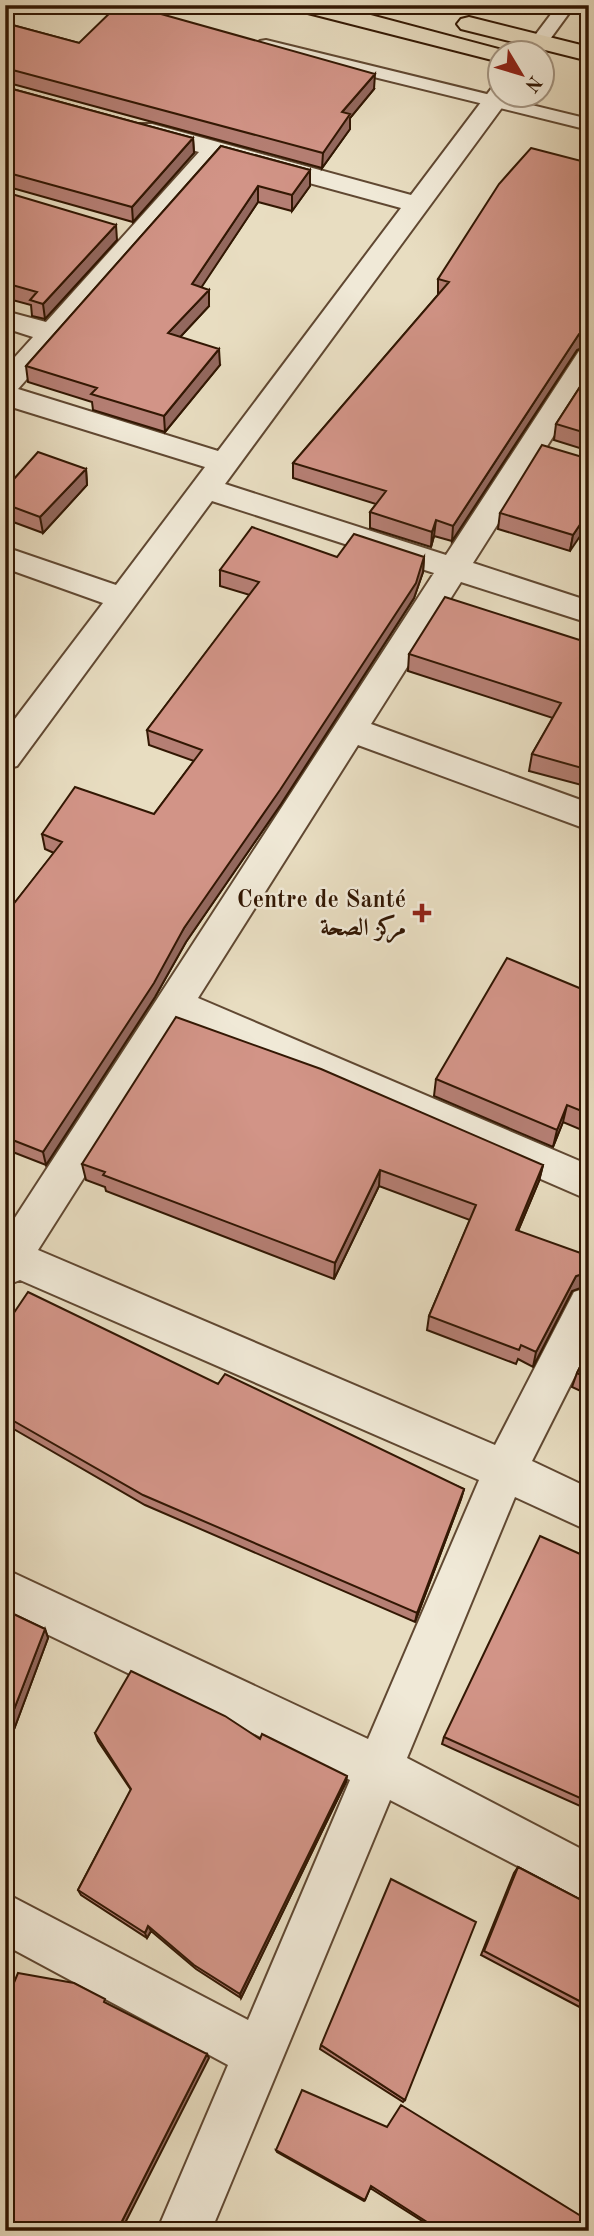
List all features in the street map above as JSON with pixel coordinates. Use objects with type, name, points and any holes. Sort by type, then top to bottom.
[{"type":"highway","points":[[304,5],[486,52]]},
{"type":"highway","points":[[395,5],[493,38]]},
{"type":"highway","points":[[556,53],[589,54]]},
{"type":"highway","points":[[556,62],[589,77]]},
{"type":"street","points":[[5,757],[489,108]]},
{"type":"street","points":[[124,124],[414,205]]},
{"type":"street","points":[[5,386],[215,150]]},
{"type":"street","points":[[112,228],[138,235]]},
{"type":"street","points":[[5,319],[51,333]]},
{"type":"street","points":[[588,358],[543,449],[453,568],[175,1004],[7,1261],[505,1470],[589,1510]]},
{"type":"street","points":[[5,395],[453,568],[589,612]]},
{"type":"street","points":[[5,557],[123,599]]},
{"type":"street","points":[[351,729],[589,817]]},
{"type":"street","points":[[175,1004],[589,1183]]},
{"type":"street","points":[[194,2227],[258,2053],[505,1470],[589,1305]]},
{"type":"street","points":[[5,1591],[379,1769],[589,1879]]},
{"type":"street","points":[[5,1919],[258,2053]]},
{"type":"lane","points":[[107,5],[174,22]]},
{"type":"lane","points":[[546,38],[567,5]]},
{"type":"lane","points":[[254,42],[486,95]]},
{"type":"lane","points":[[533,108],[589,125]]},
{"type":"building","points":[[118,5],[129,5],[375,74],[342,112],[350,114],[323,153],[5,68],[5,23],[79,43]]},
{"type":"building","points":[[5,87],[193,138],[132,207],[5,172]]},
{"type":"building","points":[[221,146],[310,170],[292,195],[258,186],[192,284],[209,290],[168,333],[219,349],[164,416],[91,394],[97,388],[26,366]]},
{"type":"building","points":[[531,148],[589,163],[589,330],[579,334],[453,526],[436,520],[432,532],[370,512],[386,491],[293,463],[449,282],[438,279],[499,184]]},
{"type":"building","points":[[5,192],[116,225],[43,304],[30,300],[37,292],[5,283]]},
{"type":"building","points":[[589,373],[589,434],[556,424]]},
{"type":"building","points":[[542,445],[589,459],[589,511],[573,535],[500,513]]},
{"type":"building","points":[[38,452],[86,469],[40,517],[5,504],[5,489]]},
{"type":"building","points":[[252,527],[337,557],[354,534],[424,557],[416,583],[280,790],[184,928],[154,983],[43,1152],[5,1137],[5,915],[62,842],[42,834],[75,787],[154,814],[202,750],[147,730],[259,582],[220,570]]},
{"type":"building","points":[[445,597],[589,643],[589,770],[532,754],[561,703],[409,654]]},
{"type":"building","points":[[507,958],[589,992],[589,1114],[567,1105],[557,1130],[436,1079]]},
{"type":"building","points":[[176,1017],[321,1069],[543,1165],[516,1230],[589,1256],[589,1272],[576,1276],[536,1352],[521,1345],[519,1350],[429,1316],[476,1205],[380,1170],[335,1263],[103,1175],[105,1172],[82,1164]]},
{"type":"building","points":[[28,1292],[218,1384],[225,1374],[464,1489],[417,1613],[143,1495],[5,1416],[5,1326]]},
{"type":"building","points":[[589,1349],[589,1379],[577,1373]]},
{"type":"building","points":[[540,1536],[589,1558],[589,1802],[444,1737]]},
{"type":"building","points":[[5,1610],[45,1629],[8,1725],[5,1723]]},
{"type":"building","points":[[131,1671],[225,1716],[260,1739],[262,1734],[347,1776],[240,1994],[194,1965],[148,1926],[145,1933],[78,1890],[131,1789],[95,1733]]},
{"type":"building","points":[[518,1867],[589,1904],[589,2006],[484,1951]]},
{"type":"building","points":[[391,1879],[476,1922],[405,2100],[321,2045]]},
{"type":"building","points":[[18,1973],[74,1983],[105,1999],[104,2002],[207,2054],[117,2231],[5,2231],[5,2004]]},
{"type":"building","points":[[302,2090],[387,2127],[401,2105],[589,2221],[589,2231],[441,2231],[371,2186],[365,2200],[276,2150]]},
{"type":"place","name":"Centre de Santé مركز الصحة","points":[[422,913]]}]
